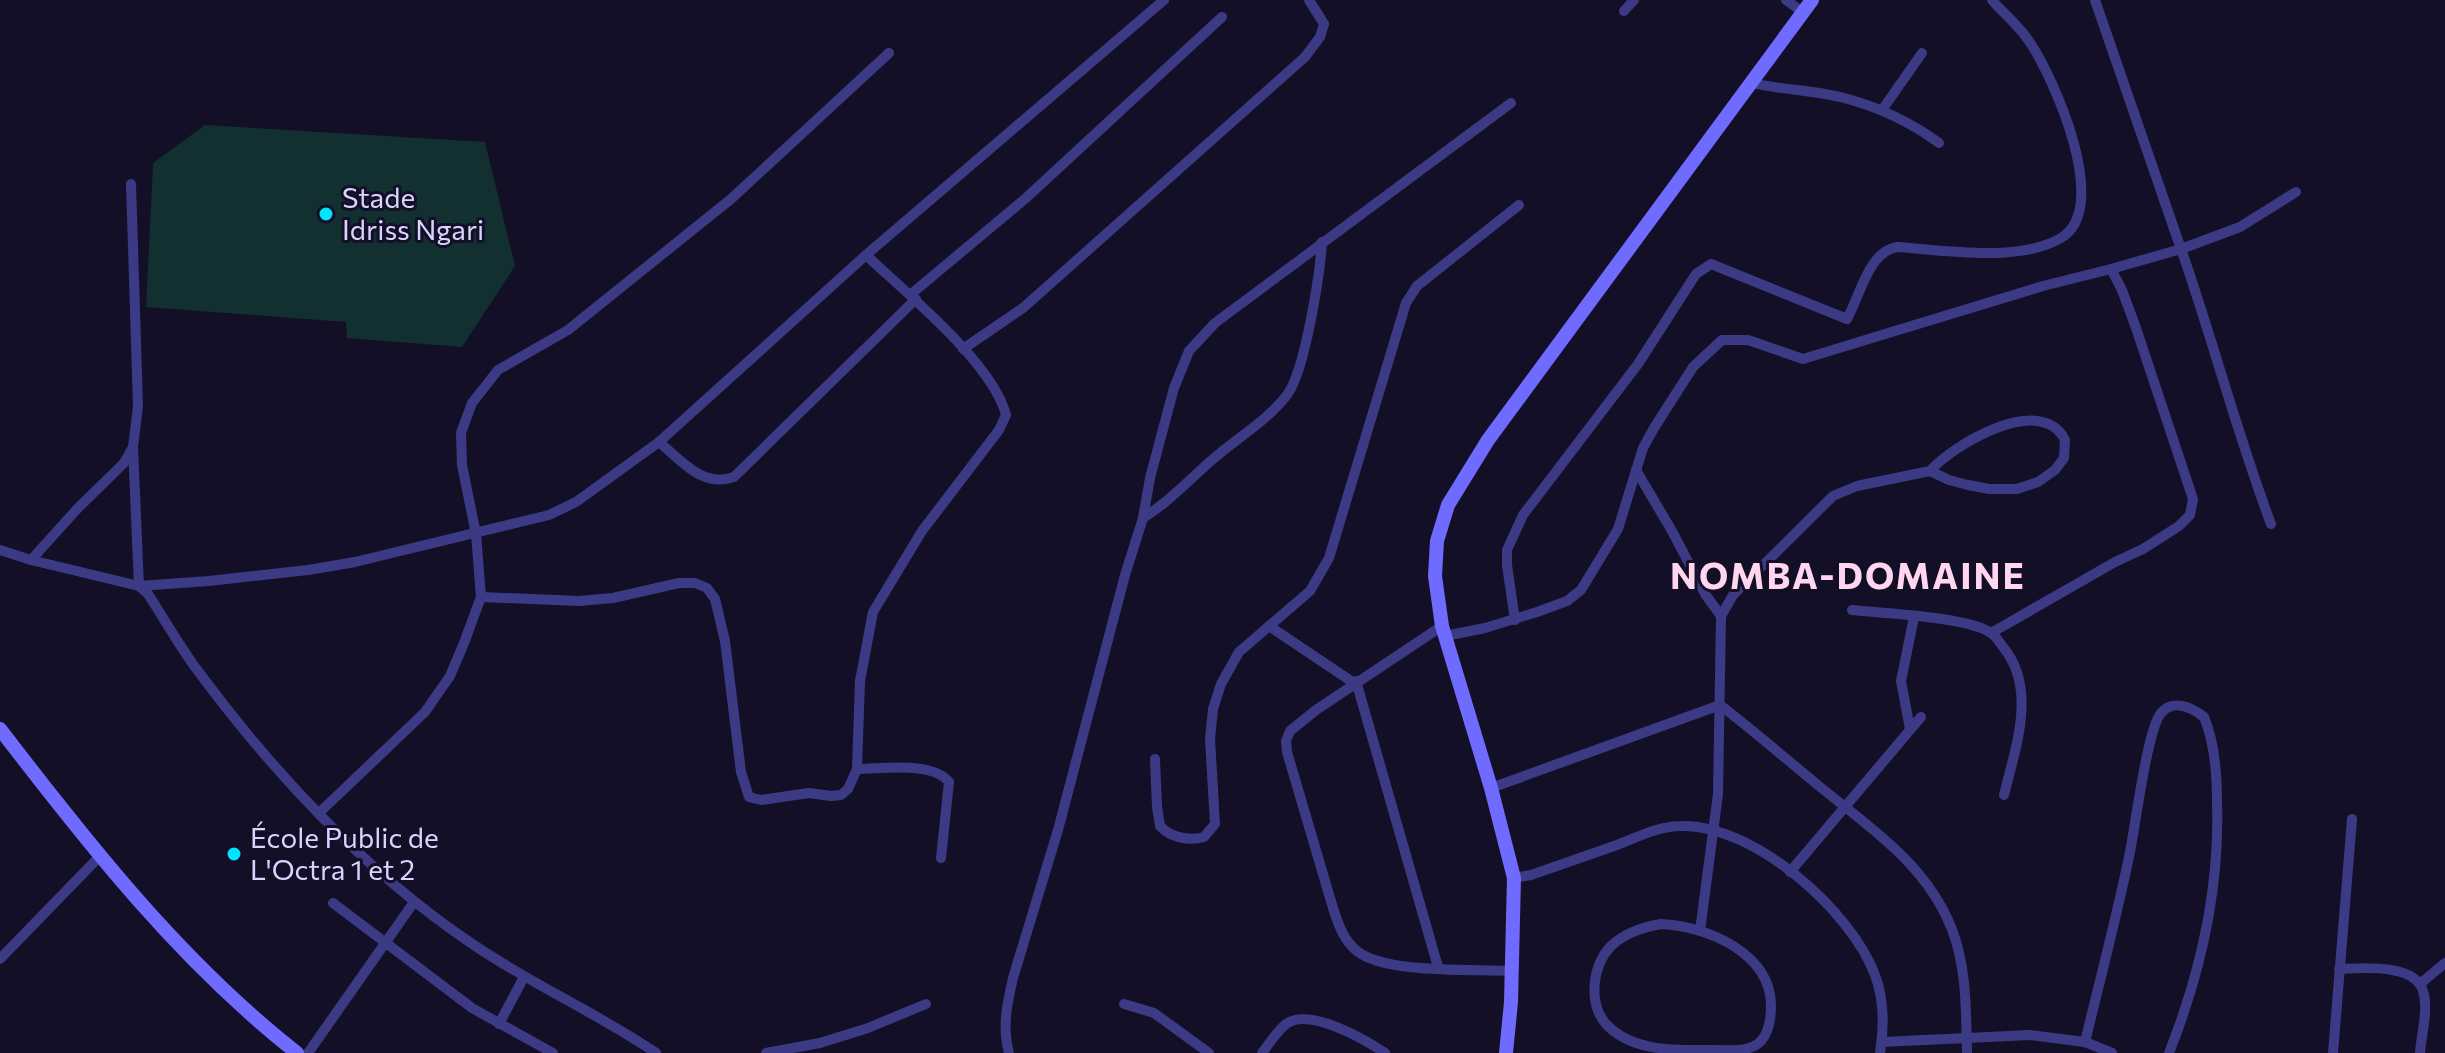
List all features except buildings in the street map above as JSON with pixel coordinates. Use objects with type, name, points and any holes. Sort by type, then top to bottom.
[{"type":"street","points":[[0,550],[139,586],[308,570],[549,515],[576,502],[659,442],[866,255],[1164,0]]},
{"type":"street","points":[[963,349],[1023,308],[1305,57],[1320,37],[1324,24],[1309,0]]},
{"type":"street","points":[[1624,11],[1634,0]]},
{"type":"street","points":[[1506,1053],[1514,878],[1491,788],[1443,631],[1435,559],[1442,524],[1456,488],[1520,395],[1808,6],[1786,0]]},
{"type":"street","points":[[1515,620],[1507,550],[1518,524],[1638,364],[1696,274],[1711,264],[1847,319],[1872,262],[1887,249],[2022,251],[2059,240],[2072,229],[2082,199],[2082,181],[2063,115],[2031,43],[1992,0]]},
{"type":"street","points":[[2095,0],[2204,314],[2246,458],[2271,524]]},
{"type":"street","points":[[659,442],[706,479],[722,481],[734,477],[913,297],[1026,198],[1222,17]]},
{"type":"street","points":[[320,812],[425,712],[450,676],[481,597],[476,534],[462,465],[461,433],[472,403],[498,370],[568,330],[731,199],[889,53]]},
{"type":"street","points":[[1882,110],[1922,53]]},
{"type":"street","points":[[1752,83],[1842,97],[1882,110],[1913,125],[1939,143]]},
{"type":"street","points":[[1009,1053],[1005,1034],[1013,978],[1058,830],[1143,518],[1165,418],[1182,364],[1189,351],[1215,323],[1511,103]]},
{"type":"street","points":[[131,184],[138,406],[133,447],[139,586],[148,594],[197,669],[237,721],[364,858],[414,902],[468,942],[641,1049],[656,1053]]},
{"type":"street","points":[[1511,971],[1399,966],[1376,961],[1347,942],[1336,918],[1309,830],[1286,741],[1290,731],[1355,682],[1443,631],[1515,620],[1567,601],[1581,590],[1618,529],[1643,448],[1654,428],[1693,367],[1722,340],[1748,340],[1803,359],[2043,286],[2181,249],[2240,227],[2296,192]]},
{"type":"street","points":[[1155,759],[1160,826],[1171,835],[1195,840],[1204,837],[1215,824],[1210,739],[1213,709],[1228,669],[1239,652],[1310,591],[1329,558],[1409,296],[1423,281],[1519,205]]},
{"type":"street","points":[[1143,518],[1159,509],[1214,458],[1261,422],[1286,396],[1300,367],[1321,266],[1322,242]]},
{"type":"street","points":[[481,597],[579,601],[613,598],[679,583],[695,583],[707,588],[715,599],[725,641],[741,772],[749,797],[761,800],[809,793],[831,796],[841,795],[848,789],[857,769],[860,681],[873,612],[922,531],[1004,422],[1006,415],[998,394],[963,349],[913,297],[866,255]]},
{"type":"street","points":[[1991,633],[2143,549],[2179,526],[2193,509],[2193,499],[2136,328],[2111,269]]},
{"type":"street","points":[[1700,931],[1715,830],[1721,616],[1733,595],[1833,496],[1857,486],[1930,471],[1953,449],[1999,426],[2018,421],[2055,427],[2065,440],[2064,458],[2055,470],[2038,482],[2017,489],[1979,487],[1949,480],[1930,471]]},
{"type":"street","points":[[31,560],[124,463],[133,447]]},
{"type":"street","points":[[1636,470],[1705,594],[1721,616]]},
{"type":"street","points":[[1852,610],[1958,622],[1991,633],[2012,659],[2022,693],[2020,730],[2004,795]]},
{"type":"street","points":[[1910,729],[1901,681],[1914,617]]},
{"type":"street","points":[[1269,626],[1355,682],[1438,967]]},
{"type":"street","points":[[1491,788],[1720,705]]},
{"type":"street","points":[[1720,705],[1899,851],[1934,894],[1946,915],[1958,951],[1966,1004],[1967,1053]]},
{"type":"street","points":[[2085,1042],[2129,858],[2151,733],[2162,711],[2183,705],[2204,717],[2212,746],[2217,777],[2218,861],[2201,959],[2169,1053]]},
{"type":"street","points":[[1790,872],[1921,717]]},
{"type":"street","points":[[0,729],[146,910],[211,976],[297,1053]]},
{"type":"street","points":[[857,769],[928,769],[943,775],[949,782],[941,858]]},
{"type":"street","points":[[2333,1053],[2352,819]]},
{"type":"street","points":[[1514,878],[1531,875],[1656,830],[1678,826],[1715,830],[1764,854],[1790,872],[1833,911],[1865,953],[1876,976],[1881,999],[1881,1048],[2030,1035],[2085,1042],[2112,1053]]},
{"type":"street","points":[[0,959],[100,856]]},
{"type":"street","points":[[308,1053],[414,902]]},
{"type":"street","points":[[333,903],[472,1008],[553,1053]]},
{"type":"street","points":[[1661,924],[1680,925],[1700,931],[1744,953],[1758,965],[1769,992],[1771,1022],[1761,1040],[1748,1049],[1658,1051],[1613,1032],[1600,1017],[1595,1000],[1595,981],[1601,962],[1611,946],[1641,928],[1661,924]]},
{"type":"street","points":[[2420,984],[2445,963]]},
{"type":"street","points":[[2339,969],[2383,968],[2413,976],[2420,984],[2425,1000],[2420,1053]]},
{"type":"street","points":[[499,1024],[524,977]]},
{"type":"street","points":[[766,1053],[820,1043],[868,1028],[926,1004]]},
{"type":"street","points":[[1124,1004],[1154,1013],[1209,1053]]},
{"type":"street","points":[[1262,1053],[1288,1022],[1303,1017],[1338,1028],[1385,1053]]},
{"type":"green space","name":"Stade Idriss Ngari","points":[[205,125],[485,142],[515,266],[462,347],[347,338],[346,322],[146,307],[153,163]]},
{"type":"place","name":"Stade Idriss Ngari","points":[[326,214]]},
{"type":"place","name":"École Public de L'Octra 1 et 2","points":[[234,854]]},
{"type":"district","name":"NOMBA-DOMAINE","points":[[1848,576]]}]
